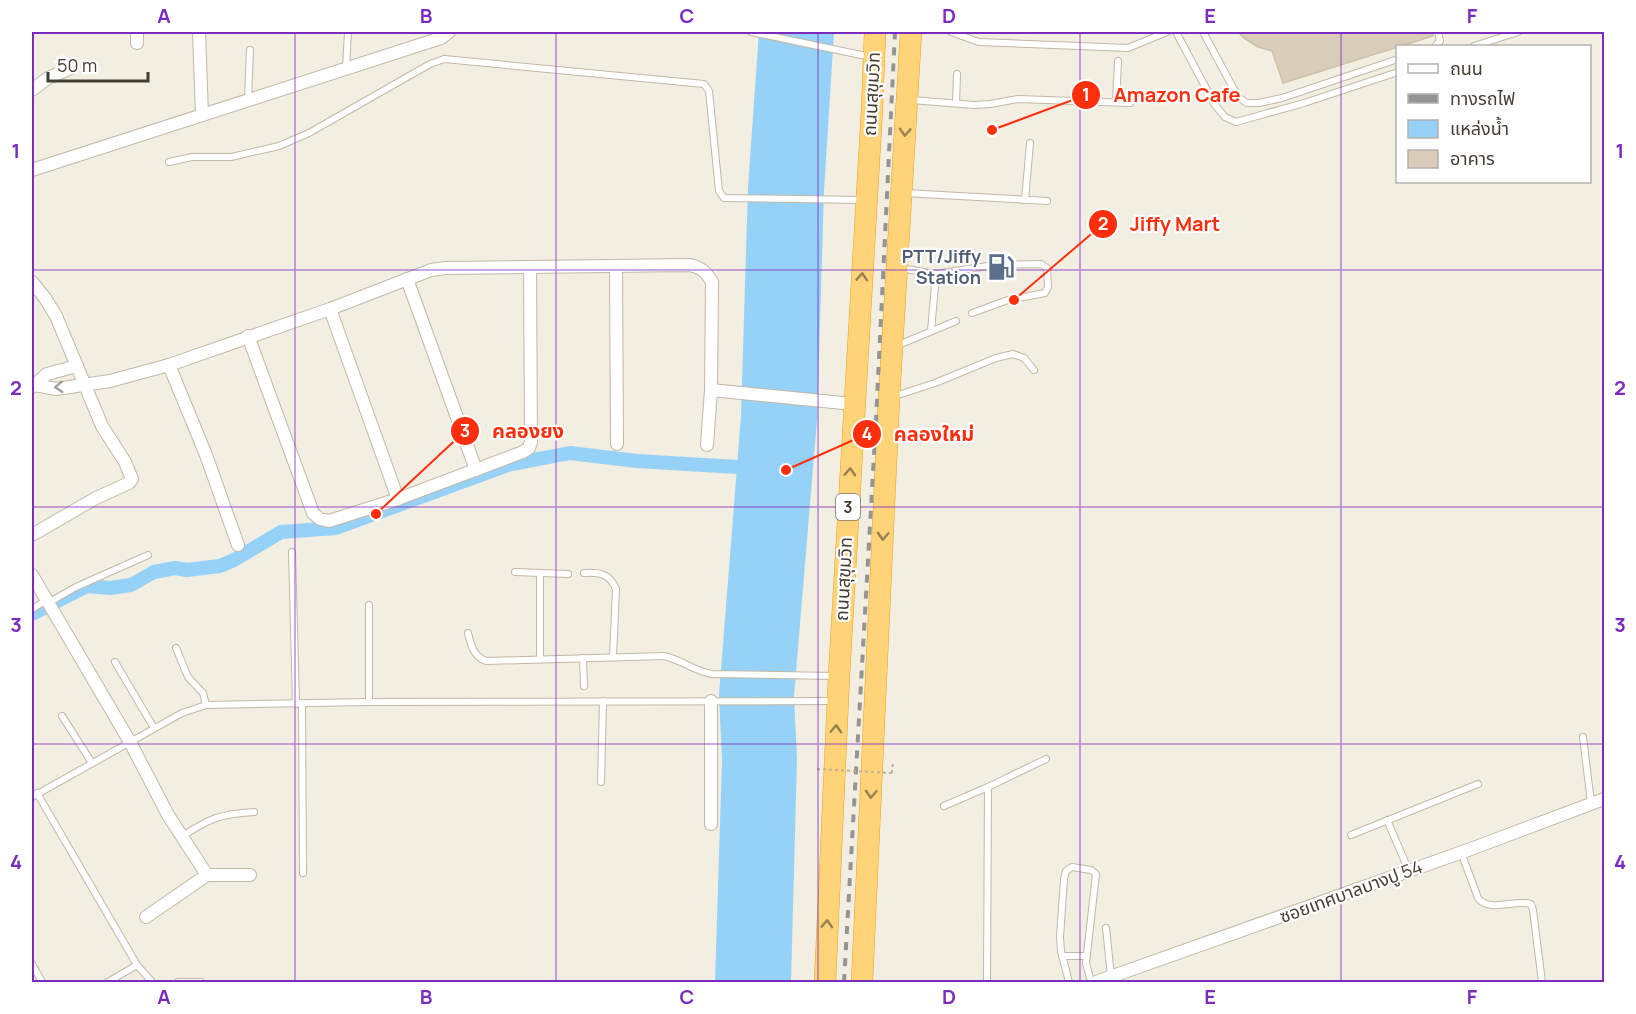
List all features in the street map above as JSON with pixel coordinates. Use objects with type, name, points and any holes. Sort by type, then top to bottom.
[{"type":"highway","name":"ถนนสุขุมวิท","points":[[825,982],[838,676],[875,32]]},
{"type":"highway","name":"ถนนสุขุมวิท","points":[[862,982],[889,398],[910,32]]},
{"type":"street","points":[[200,32],[202,115]]},
{"type":"street","points":[[32,170],[441,38],[449,32]]},
{"type":"street","points":[[32,90],[48,78],[71,68]]},
{"type":"street","points":[[33,386],[56,389],[110,381],[169,365],[330,309],[430,270],[690,265],[707,273],[712,282],[711,390],[707,445]]},
{"type":"street","points":[[616,266],[617,444]]},
{"type":"street","points":[[248,336],[313,513],[320,519],[329,521],[398,499],[529,448],[531,442],[530,267]]},
{"type":"street","points":[[407,279],[476,470]]},
{"type":"street","points":[[32,282],[56,316],[77,366],[88,384],[102,426],[125,462],[131,481],[96,498],[32,535]]},
{"type":"street","points":[[330,309],[398,499]]},
{"type":"street","points":[[169,365],[206,455],[238,545]]},
{"type":"street","points":[[33,386],[47,374],[77,366]]},
{"type":"street","points":[[711,390],[854,404]]},
{"type":"street","points":[[32,575],[181,837],[207,876]]},
{"type":"street","points":[[711,824],[713,701]]},
{"type":"street","name":"ซอยเทศบาลบางปู 54","points":[[1096,982],[1605,799]]},
{"type":"street","points":[[146,917],[207,876],[250,874]]},
{"type":"lane","points":[[345,69],[348,32]]},
{"type":"lane","points":[[754,32],[874,58]]},
{"type":"lane","points":[[951,32],[979,42],[1128,48],[1166,32]]},
{"type":"lane","points":[[1176,32],[1215,105],[1225,117],[1236,122],[1304,103],[1396,73]]},
{"type":"lane","points":[[1203,32],[1238,96],[1247,102],[1259,103],[1282,98],[1396,60]]},
{"type":"lane","points":[[1477,45],[1518,32]]},
{"type":"lane","points":[[248,100],[250,50]]},
{"type":"lane","points":[[169,162],[192,157],[231,157],[279,146],[309,133],[430,64],[444,59],[704,84],[708,91],[719,191],[724,198],[867,200]]},
{"type":"lane","points":[[1116,102],[1118,61]]},
{"type":"lane","points":[[956,103],[957,74]]},
{"type":"lane","points":[[907,100],[990,104],[1018,99],[1131,103]]},
{"type":"lane","points":[[1025,200],[1030,143]]},
{"type":"lane","points":[[902,193],[1047,201]]},
{"type":"lane","points":[[897,268],[936,274],[994,265],[1041,264],[1047,268],[1048,286],[1045,293],[1008,300],[972,313]]},
{"type":"lane","points":[[931,331],[936,274]]},
{"type":"lane","points":[[892,347],[956,321]]},
{"type":"lane","points":[[889,398],[935,383],[996,358],[1013,354],[1024,358],[1034,370]]},
{"type":"lane","points":[[292,552],[303,873]]},
{"type":"lane","points":[[32,609],[48,604],[76,587],[148,555]]},
{"type":"lane","points":[[515,572],[568,574]]},
{"type":"lane","points":[[584,573],[596,572],[606,575],[612,580],[616,589],[613,657]]},
{"type":"lane","points":[[540,573],[540,659]]},
{"type":"lane","points":[[369,605],[369,702]]},
{"type":"lane","points":[[468,633],[474,652],[478,658],[486,661],[664,656],[681,661],[700,672],[712,674],[838,676]]},
{"type":"lane","points":[[176,648],[188,677],[203,693],[207,705]]},
{"type":"lane","points":[[583,658],[584,686]]},
{"type":"lane","points":[[115,662],[154,729]]},
{"type":"lane","points":[[601,782],[603,701]]},
{"type":"lane","points":[[152,982],[136,965],[34,795],[182,713],[207,705],[369,702],[837,701]]},
{"type":"lane","points":[[62,716],[92,762]]},
{"type":"lane","points":[[1583,736],[1591,804]]},
{"type":"lane","points":[[944,806],[1046,759]]},
{"type":"lane","points":[[1351,835],[1478,784]]},
{"type":"lane","points":[[987,982],[988,787]]},
{"type":"lane","points":[[181,837],[212,819],[226,814],[254,812]]},
{"type":"lane","points":[[1387,820],[1409,871]]},
{"type":"lane","points":[[1461,852],[1481,903],[1488,905],[1525,902],[1531,904],[1542,982]]},
{"type":"lane","points":[[1069,982],[1060,938],[1064,879],[1066,871],[1072,867],[1091,870],[1096,874],[1087,956],[1087,968],[1091,982]]},
{"type":"lane","points":[[1106,928],[1111,977]]},
{"type":"lane","points":[[1062,956],[1087,956]]},
{"type":"lane","points":[[32,964],[42,982]]},
{"type":"lane","points":[[108,982],[136,965]]},
{"type":"lane","points":[[178,982],[201,982]]},
{"type":"path","points":[[817,769],[892,773],[893,761]]},
{"type":"water","points":[[759,32],[834,32],[824,191],[817,420],[794,696],[797,759],[791,982],[715,982],[722,760],[719,695],[741,416],[748,187]]},
{"type":"building","points":[[1238,32],[1432,32],[1433,36],[1404,45],[1396,45],[1396,48],[1283,83],[1272,51],[1258,47]]},
{"type":"waterway","points":[[32,614],[87,586],[110,588],[131,585],[154,572],[175,568],[187,570],[220,566],[281,532],[336,528],[508,465],[570,453],[637,461],[754,468]]},
{"type":"railway","points":[[844,982],[876,420],[895,32]]},
{"type":"place","name":"Amazon Cafe","points":[[992,130]]},
{"type":"place","name":"PTT/Jiffy Station","points":[[1001,267]]},
{"type":"place","name":"Jiffy Mart","points":[[1014,300]]},
{"type":"place","name":"คลองใหม่","points":[[786,470]]},
{"type":"place","name":"คลองยง","points":[[376,514]]}]
